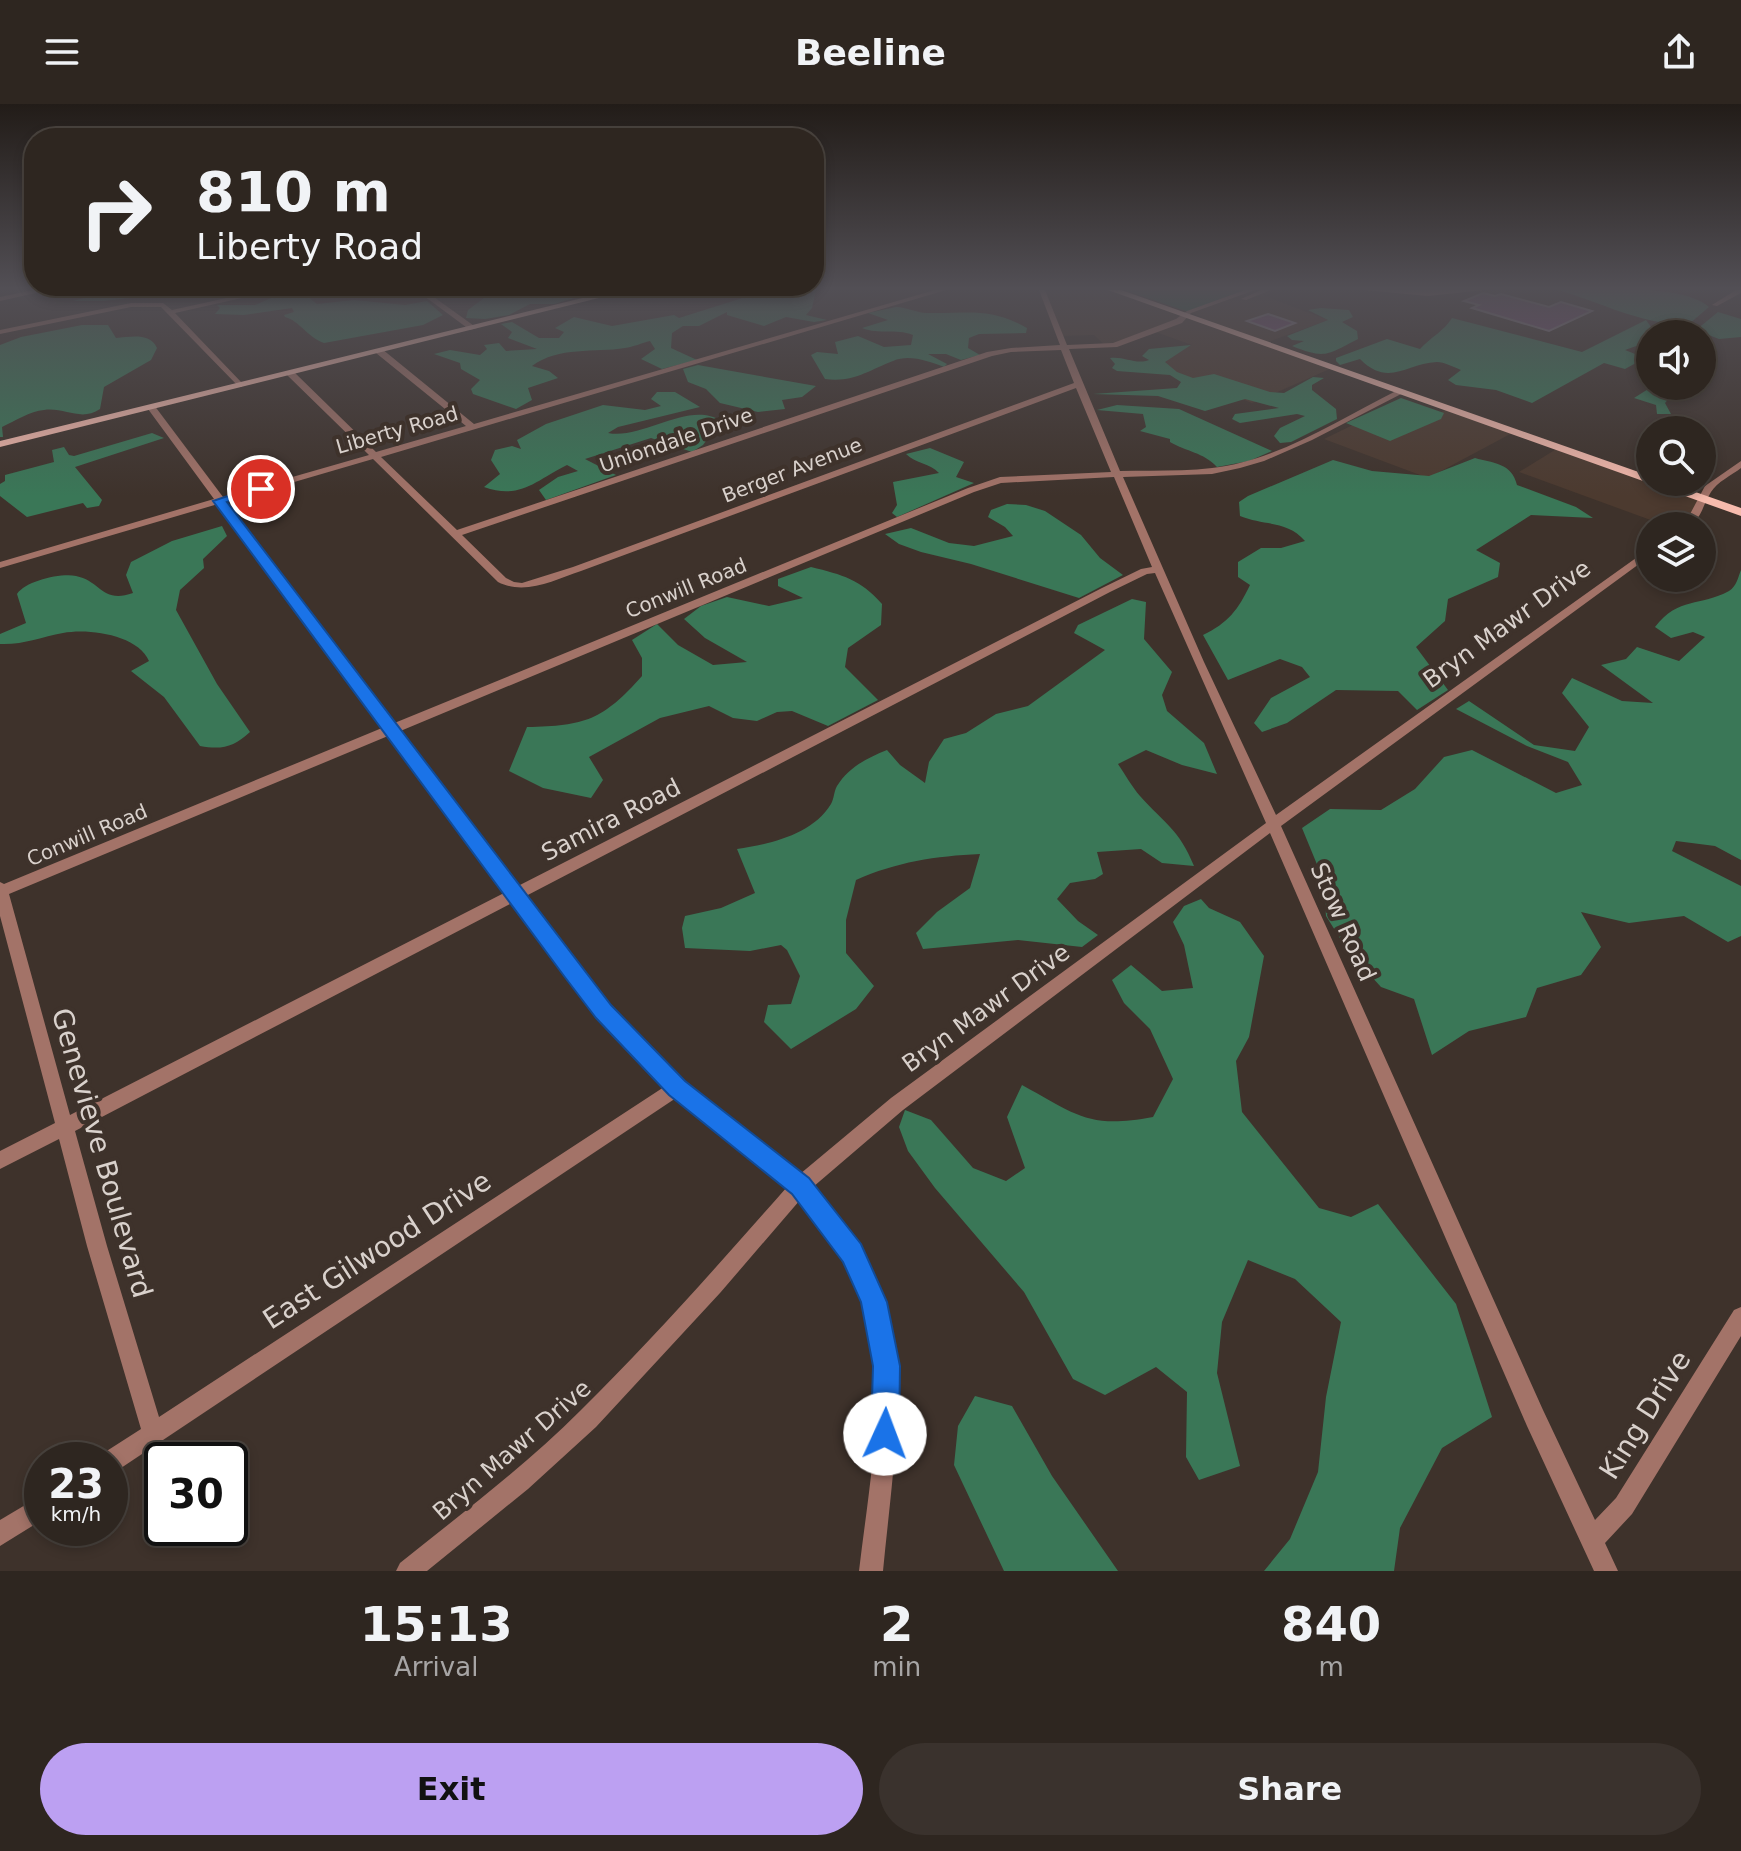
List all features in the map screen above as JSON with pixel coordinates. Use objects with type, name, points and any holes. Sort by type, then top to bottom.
[{"type":"main road","points":[[0,444],[236,383],[349,358]]},
{"type":"main road","points":[[1305,358],[1636,475]]},
{"type":"main road","points":[[1696,496],[1741,512]]},
{"type":"street","points":[[214,358],[236,383]]},
{"type":"street","points":[[388,358],[472,427]]},
{"type":"street","name":"Liberty Road","points":[[0,565],[708,358]]},
{"type":"street","name":"Uniondale Drive","points":[[455,534],[977,358]]},
{"type":"street","name":"Stow Road","points":[[1068,358],[1159,570],[1606,1571]]},
{"type":"street","points":[[290,373],[455,534]]},
{"type":"street","name":"Berger Avenue","points":[[455,534],[502,580],[517,586],[577,569],[1078,384]]},
{"type":"street","name":"Conwill Road","points":[[0,890],[971,490],[1014,478],[1212,471],[1246,464],[1401,392]]},
{"type":"street","points":[[151,407],[603,1012],[677,1088],[800,1186],[832,1224],[859,1266],[874,1302],[886,1366],[885,1434],[871,1571]]},
{"type":"street","points":[[1697,512],[1708,488],[1741,464]]},
{"type":"street","name":"Bryn Mawr Drive","points":[[408,1571],[520,1481],[588,1419],[713,1286],[800,1186],[897,1104],[1273,824],[1636,561]]},
{"type":"street","name":"Samira Road","points":[[0,1160],[1106,590],[1145,571],[1159,570]]},
{"type":"street","name":"Genevieve Boulevard","points":[[0,890],[153,1433]]},
{"type":"street","name":"East Gilwood Drive","points":[[128,1450],[677,1088]]},
{"type":"street","name":"King Drive","points":[[1592,1540],[1624,1506],[1741,1317]]},
{"type":"street","points":[[0,1534],[24,1518]]},
{"type":"shaded area","points":[[1156,358],[1306,358],[1332,368],[1252,403],[1146,362]]},
{"type":"shaded area","points":[[1447,409],[1514,432],[1428,478],[1324,439],[1359,422],[1396,435]]},
{"type":"shaded area","points":[[1558,448],[1636,477],[1636,496],[1695,496],[1705,499],[1697,512],[1636,512],[1636,515],[1519,472]]},
{"type":"green space","points":[[0,358],[152,358],[104,387],[100,409],[93,413],[33,412],[2,427],[3,437],[0,437]]},
{"type":"green space","points":[[447,358],[546,358],[532,366],[549,371],[558,378],[528,388],[532,400],[516,409],[473,394],[471,389],[480,380],[461,369],[460,363]]},
{"type":"green space","points":[[694,358],[697,360],[662,369],[641,359]]},
{"type":"green space","points":[[813,358],[903,358],[852,377],[825,379]]},
{"type":"green space","points":[[914,358],[936,358],[947,364],[944,367]]},
{"type":"green space","points":[[1110,358],[1149,360],[1146,358],[1170,358],[1165,362],[1177,372],[1193,378],[1214,374],[1270,392],[1284,393],[1313,377],[1324,378],[1312,385],[1312,390],[1336,409],[1337,419],[1291,442],[1280,443],[1274,436],[1280,428],[1305,416],[1297,414],[1240,423],[1232,419],[1235,414],[1279,408],[1245,399],[1205,411],[1158,396],[1093,394],[1177,388],[1181,382],[1170,375],[1117,371],[1112,368],[1115,364]]},
{"type":"green space","points":[[1336,358],[1636,358],[1636,363],[1625,369],[1604,363],[1532,403],[1496,390],[1456,385],[1448,380],[1461,370],[1443,363],[1426,363],[1389,373],[1380,372],[1360,359],[1340,365]]},
{"type":"green space","points":[[698,365],[816,386],[802,397],[782,400],[785,409],[758,412],[720,403],[706,389],[688,382],[683,369]]},
{"type":"green space","points":[[657,392],[675,392],[700,407],[618,427],[608,433],[622,434],[695,415],[721,421],[703,445],[692,452],[651,438],[585,459],[616,475],[546,500],[539,490],[558,477],[578,471],[567,465],[518,490],[484,487],[500,474],[491,460],[495,450],[512,446],[521,449],[517,440],[546,424],[603,405],[645,410],[661,406],[651,399]]},
{"type":"green space","points":[[1401,398],[1444,413],[1441,419],[1390,441],[1346,423]]},
{"type":"green space","points":[[1640,400],[1668,400],[1665,403],[1671,414],[1657,414],[1656,405]]},
{"type":"green space","points":[[1117,405],[1179,409],[1272,451],[1249,461],[1217,467],[1200,455],[1170,442],[1170,439],[1140,431],[1146,427],[1143,414],[1097,410]]},
{"type":"green space","points":[[152,433],[164,438],[75,467],[102,500],[99,506],[87,508],[83,503],[27,517],[0,496],[0,484],[5,481],[5,475],[54,462],[52,450],[64,447],[69,455],[74,456]]},
{"type":"green space","points":[[930,448],[964,462],[956,477],[974,483],[897,517],[892,513],[897,505],[893,482],[939,473],[906,454]]},
{"type":"green space","points":[[1475,458],[1501,465],[1511,472],[1517,485],[1576,507],[1593,518],[1531,515],[1476,550],[1500,563],[1498,577],[1448,599],[1445,621],[1416,647],[1448,690],[1417,710],[1398,691],[1336,690],[1287,723],[1262,732],[1254,723],[1271,698],[1310,677],[1302,667],[1280,659],[1228,680],[1203,635],[1231,615],[1250,585],[1238,577],[1238,562],[1261,548],[1281,548],[1305,541],[1283,526],[1240,516],[1239,502],[1333,460],[1372,471],[1429,476]]},
{"type":"green space","points":[[1007,504],[1026,505],[1045,511],[1081,535],[1100,558],[1123,575],[1079,598],[971,564],[921,552],[899,544],[885,534],[911,528],[949,543],[974,546],[1013,536],[988,517],[991,510]]},
{"type":"green space","points":[[222,526],[227,536],[203,559],[204,568],[180,590],[176,610],[217,684],[250,732],[239,741],[215,748],[200,746],[164,697],[131,671],[149,661],[143,652],[124,639],[99,633],[74,632],[0,644],[0,634],[26,623],[17,594],[28,585],[69,575],[84,579],[115,596],[133,593],[126,575],[131,562],[172,541]]},
{"type":"green space","points":[[811,567],[850,579],[882,604],[881,625],[848,648],[845,667],[878,700],[828,726],[792,711],[777,712],[757,721],[733,718],[709,706],[660,718],[589,757],[603,780],[591,798],[543,788],[509,771],[527,727],[564,725],[592,718],[628,691],[642,676],[642,658],[632,640],[657,624],[678,645],[713,665],[747,662],[705,638],[684,619],[701,606],[727,597],[769,606],[803,598],[778,586],[778,579]]},
{"type":"green space","points":[[1741,570],[1741,860],[1715,846],[1676,841],[1672,851],[1741,886],[1741,936],[1728,942],[1684,916],[1629,923],[1581,912],[1601,947],[1581,975],[1537,988],[1526,1017],[1469,1031],[1432,1055],[1414,999],[1381,987],[1348,951],[1326,916],[1323,879],[1302,828],[1330,809],[1381,810],[1415,789],[1444,757],[1472,750],[1556,793],[1582,785],[1568,762],[1527,746],[1456,709],[1469,701],[1534,745],[1575,751],[1589,727],[1562,693],[1572,678],[1622,701],[1653,703],[1601,665],[1626,659],[1637,647],[1679,661],[1705,637],[1693,632],[1671,638],[1655,627],[1681,606],[1729,591],[1736,584]]},
{"type":"green space","points":[[1132,599],[1146,602],[1144,639],[1172,672],[1162,695],[1167,711],[1204,743],[1217,774],[1182,765],[1146,750],[1118,764],[1137,792],[1177,835],[1194,866],[1162,863],[1141,849],[1097,852],[1103,874],[1095,879],[1070,883],[1057,899],[1078,921],[1098,935],[1082,947],[1018,940],[923,949],[916,933],[937,912],[970,888],[980,854],[916,861],[856,880],[846,920],[846,953],[874,986],[856,1009],[791,1049],[764,1022],[768,1005],[791,1004],[800,976],[787,950],[781,945],[750,951],[685,948],[682,928],[685,916],[721,908],[755,893],[737,849],[776,841],[802,831],[823,815],[847,773],[887,750],[900,765],[925,783],[929,762],[944,739],[966,733],[996,714],[1028,706],[1105,650],[1074,633],[1078,625]]},
{"type":"green space","points":[[1201,899],[1209,908],[1240,922],[1264,956],[1249,1037],[1236,1061],[1242,1112],[1319,1208],[1351,1217],[1378,1204],[1456,1304],[1492,1417],[1442,1448],[1400,1528],[1394,1571],[1264,1571],[1290,1539],[1318,1472],[1326,1397],[1341,1322],[1295,1279],[1248,1260],[1222,1322],[1217,1373],[1240,1466],[1199,1480],[1186,1457],[1187,1392],[1156,1367],[1105,1395],[1073,1379],[1024,1292],[935,1188],[908,1151],[899,1127],[905,1110],[931,1120],[973,1168],[1006,1181],[1025,1168],[1007,1117],[1022,1085],[1084,1117],[1113,1121],[1153,1117],[1173,1079],[1150,1029],[1124,1003],[1112,980],[1131,965],[1162,991],[1193,988],[1184,945],[1173,922],[1184,906]]},
{"type":"green space","points":[[975,1396],[1012,1406],[1052,1476],[1118,1571],[1004,1571],[954,1465],[958,1426]]},
{"type":"route","points":[[261,489],[220,501],[603,1012],[677,1088],[800,1186],[852,1253],[874,1302],[886,1366],[885,1434]]}]
